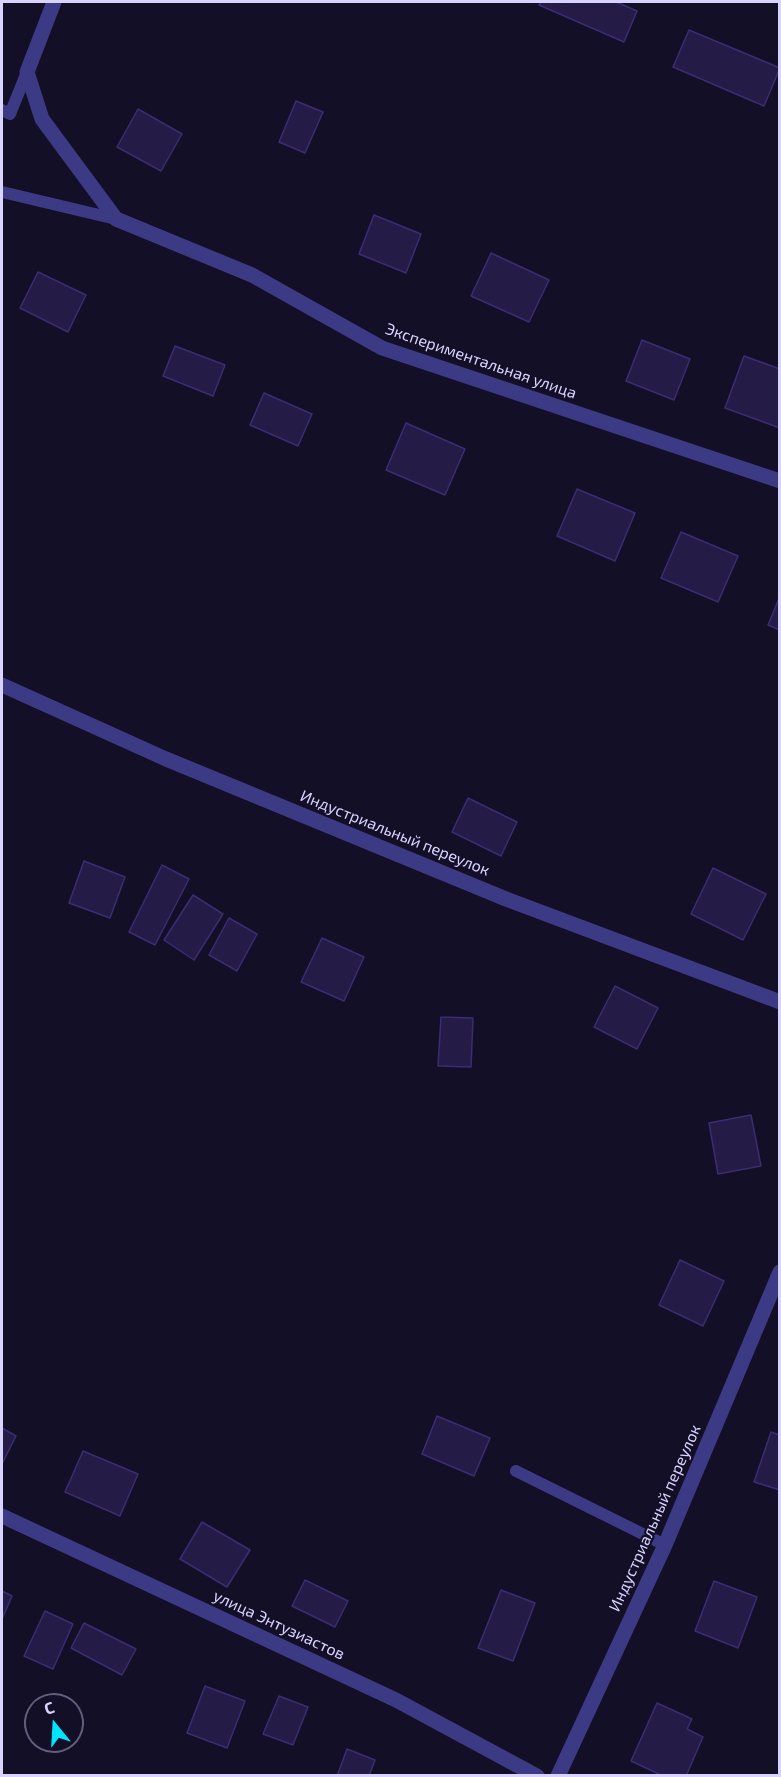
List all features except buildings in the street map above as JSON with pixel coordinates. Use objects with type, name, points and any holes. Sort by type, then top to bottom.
[{"type":"street","points":[[54,2],[27,72],[42,119],[116,219]]},
{"type":"street","name":"Экспериментальная улица","points":[[116,219],[252,275],[382,348],[780,481]]},
{"type":"street","name":"Индустриальный переулок","points":[[2,685],[166,759],[506,899],[780,1002]]},
{"type":"street","name":"Индустриальный переулок","points":[[558,1776],[665,1545],[780,1272]]},
{"type":"street","name":"улица Энтузиастов","points":[[2,1516],[396,1700],[537,1776]]},
{"type":"lane","points":[[2,110],[10,114],[27,72]]},
{"type":"lane","points":[[2,192],[116,219]]},
{"type":"lane","points":[[516,1471],[665,1545]]}]
